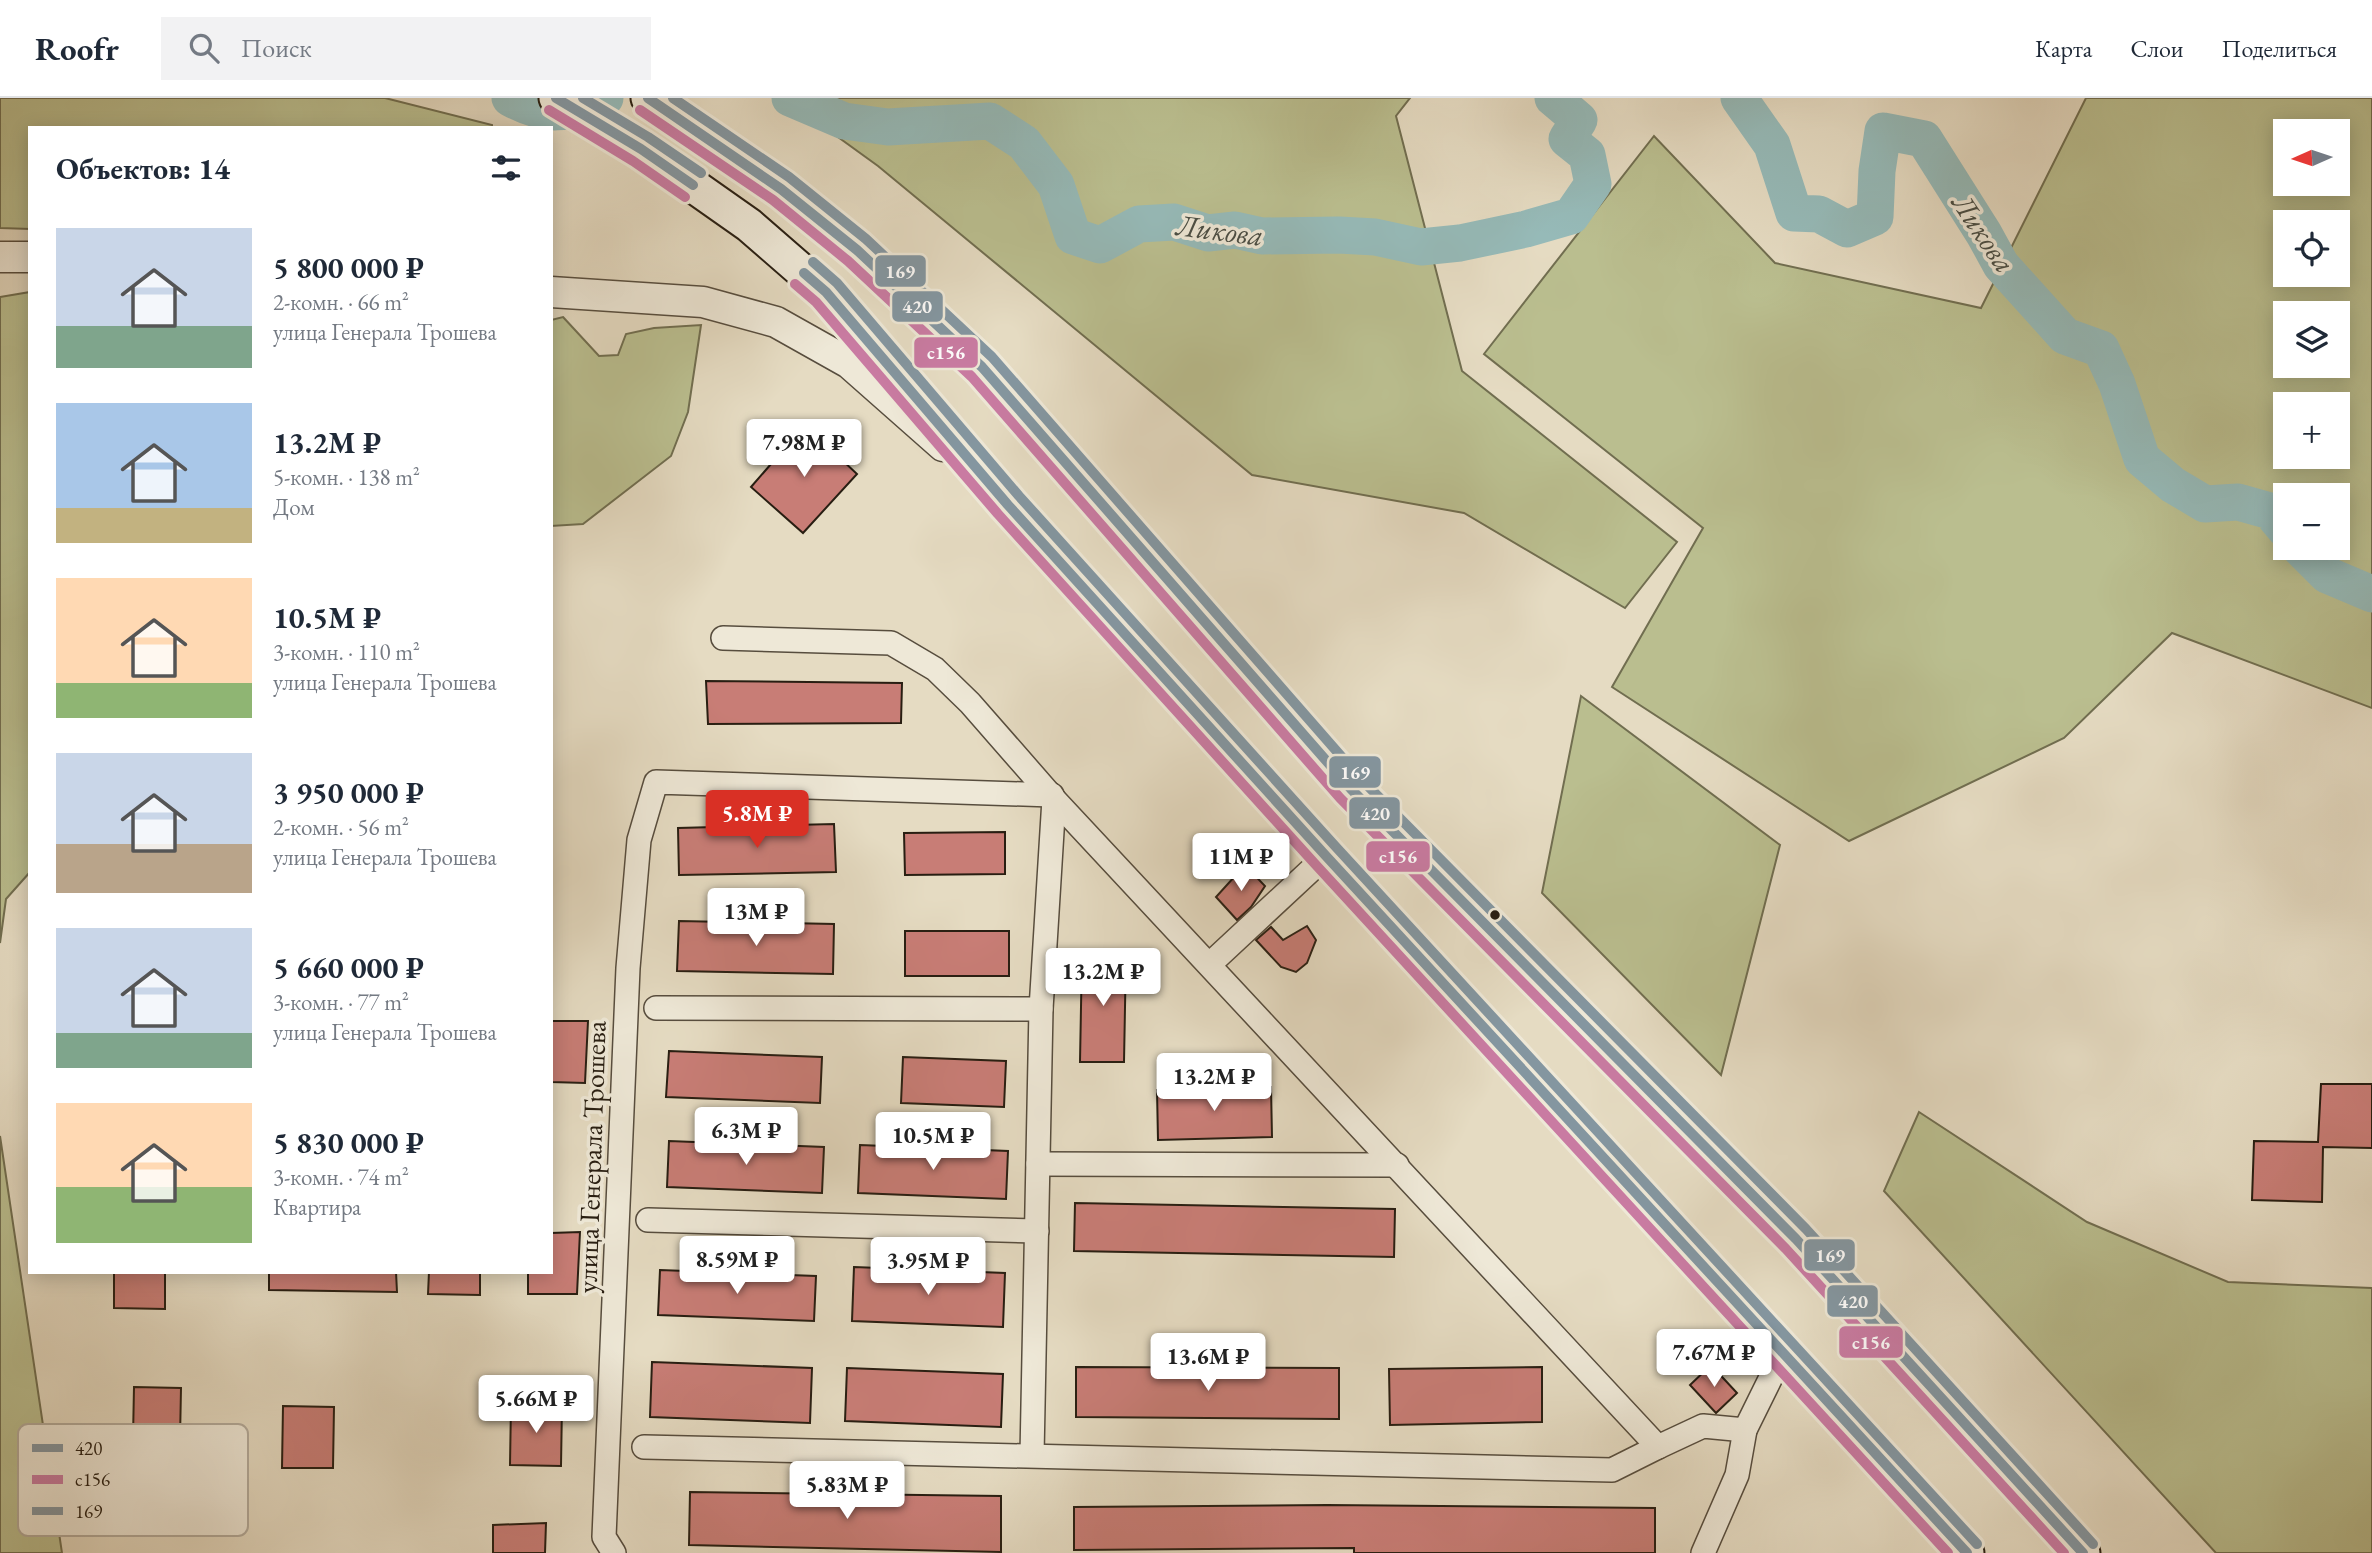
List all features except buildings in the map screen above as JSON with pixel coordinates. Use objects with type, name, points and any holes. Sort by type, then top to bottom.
[{"type":"main road","points":[[555,98],[641,149],[749,225],[826,292],[1008,505],[1326,856],[1967,1553]]},
{"type":"main road","points":[[648,98],[781,189],[857,250],[982,367],[1351,789],[1796,1239],[2083,1553]]},
{"type":"street","points":[[0,257],[28,257]]},
{"type":"street","points":[[553,292],[703,302],[776,322],[849,363],[1008,505]]},
{"type":"street","points":[[723,638],[891,643],[935,669],[970,703],[1053,797],[1658,1447]]},
{"type":"street","name":"улица Генерала Трошева","points":[[609,1545],[628,968],[639,840],[656,782],[1053,797]]},
{"type":"street","points":[[1032,1455],[1041,1009],[1053,797]]},
{"type":"street","points":[[1210,964],[1326,856]]},
{"type":"street","points":[[656,1008],[1041,1009]]},
{"type":"street","points":[[1038,1164],[1397,1165]]},
{"type":"street","points":[[648,1220],[1037,1231]]},
{"type":"street","points":[[1703,1553],[1737,1475],[1745,1430],[1783,1353]]},
{"type":"street","points":[[644,1447],[1612,1470],[1703,1426],[1745,1430]]},
{"type":"green space","points":[[0,98],[385,98],[492,125],[28,126],[28,229],[0,228]]},
{"type":"green space","points":[[784,98],[1410,98],[1396,116],[1462,371],[1677,542],[1625,608],[1464,513],[1252,475],[878,166]]},
{"type":"green space","points":[[2086,98],[2372,98],[2372,708],[2172,633],[2064,738],[1849,841],[1612,687],[1703,528],[1484,354],[1654,136],[1775,263],[1981,308]]},
{"type":"green space","points":[[28,292],[28,874],[6,899],[0,943],[0,297]]},
{"type":"green space","points":[[563,317],[599,356],[618,355],[626,334],[654,328],[701,325],[688,412],[671,456],[583,524],[553,526],[553,320]]},
{"type":"green space","points":[[1581,696],[1780,845],[1721,1075],[1542,893]]},
{"type":"green space","points":[[1919,1112],[2087,1222],[2228,1282],[2372,1288],[2372,1553],[2216,1553],[1884,1191]]},
{"type":"green space","points":[[0,1136],[43,1424],[18,1424],[18,1536],[59,1536],[62,1553],[0,1553]]},
{"type":"waterway","name":"Ликова","points":[[510,98],[535,109],[557,112],[579,108],[605,98]]},
{"type":"waterway","name":"Ликова","points":[[790,98],[844,121],[888,127],[990,121],[1024,143],[1056,185],[1073,236],[1100,245],[1139,224],[1174,222],[1208,233],[1235,230],[1262,236],[1375,237],[1421,247],[1460,243],[1571,216],[1593,184],[1587,155],[1567,139],[1579,120],[1553,98]]},
{"type":"waterway","name":"Ликова","points":[[1739,98],[1772,145],[1794,213],[1819,214],[1847,229],[1875,217],[1877,171],[1883,131],[1924,139],[2001,265],[2065,336],[2101,349],[2117,384],[2142,459],[2173,485],[2205,504],[2238,502],[2270,511],[2273,515]]},
{"type":"waterway","name":"Ликова","points":[[2312,560],[2327,575],[2372,594]]},
{"type":"transit line","name":"420","points":[[556,98],[641,149],[693,185]]},
{"type":"transit line","name":"169","points":[[583,98],[701,173]]},
{"type":"transit line","name":"420","points":[[648,98],[781,189],[857,250],[982,367],[1351,789],[1796,1239],[2083,1553]]},
{"type":"transit line","name":"169","points":[[673,98],[789,177],[866,239],[992,357],[1361,779],[1806,1229],[2093,1544]]},
{"type":"transit line","name":"с156","points":[[549,110],[633,161],[685,197]]},
{"type":"transit line","name":"с156","points":[[640,110],[773,200],[848,261],[972,377],[1340,798],[1786,1249],[2064,1553]]},
{"type":"transit line","name":"169","points":[[813,262],[837,283],[1019,496],[1336,847],[1977,1544]]},
{"type":"transit line","name":"420","points":[[804,273],[826,292],[1008,505],[1326,856],[1967,1553]]},
{"type":"transit line","name":"с156","points":[[795,284],[816,302],[998,514],[1316,865],[1948,1553]]}]
